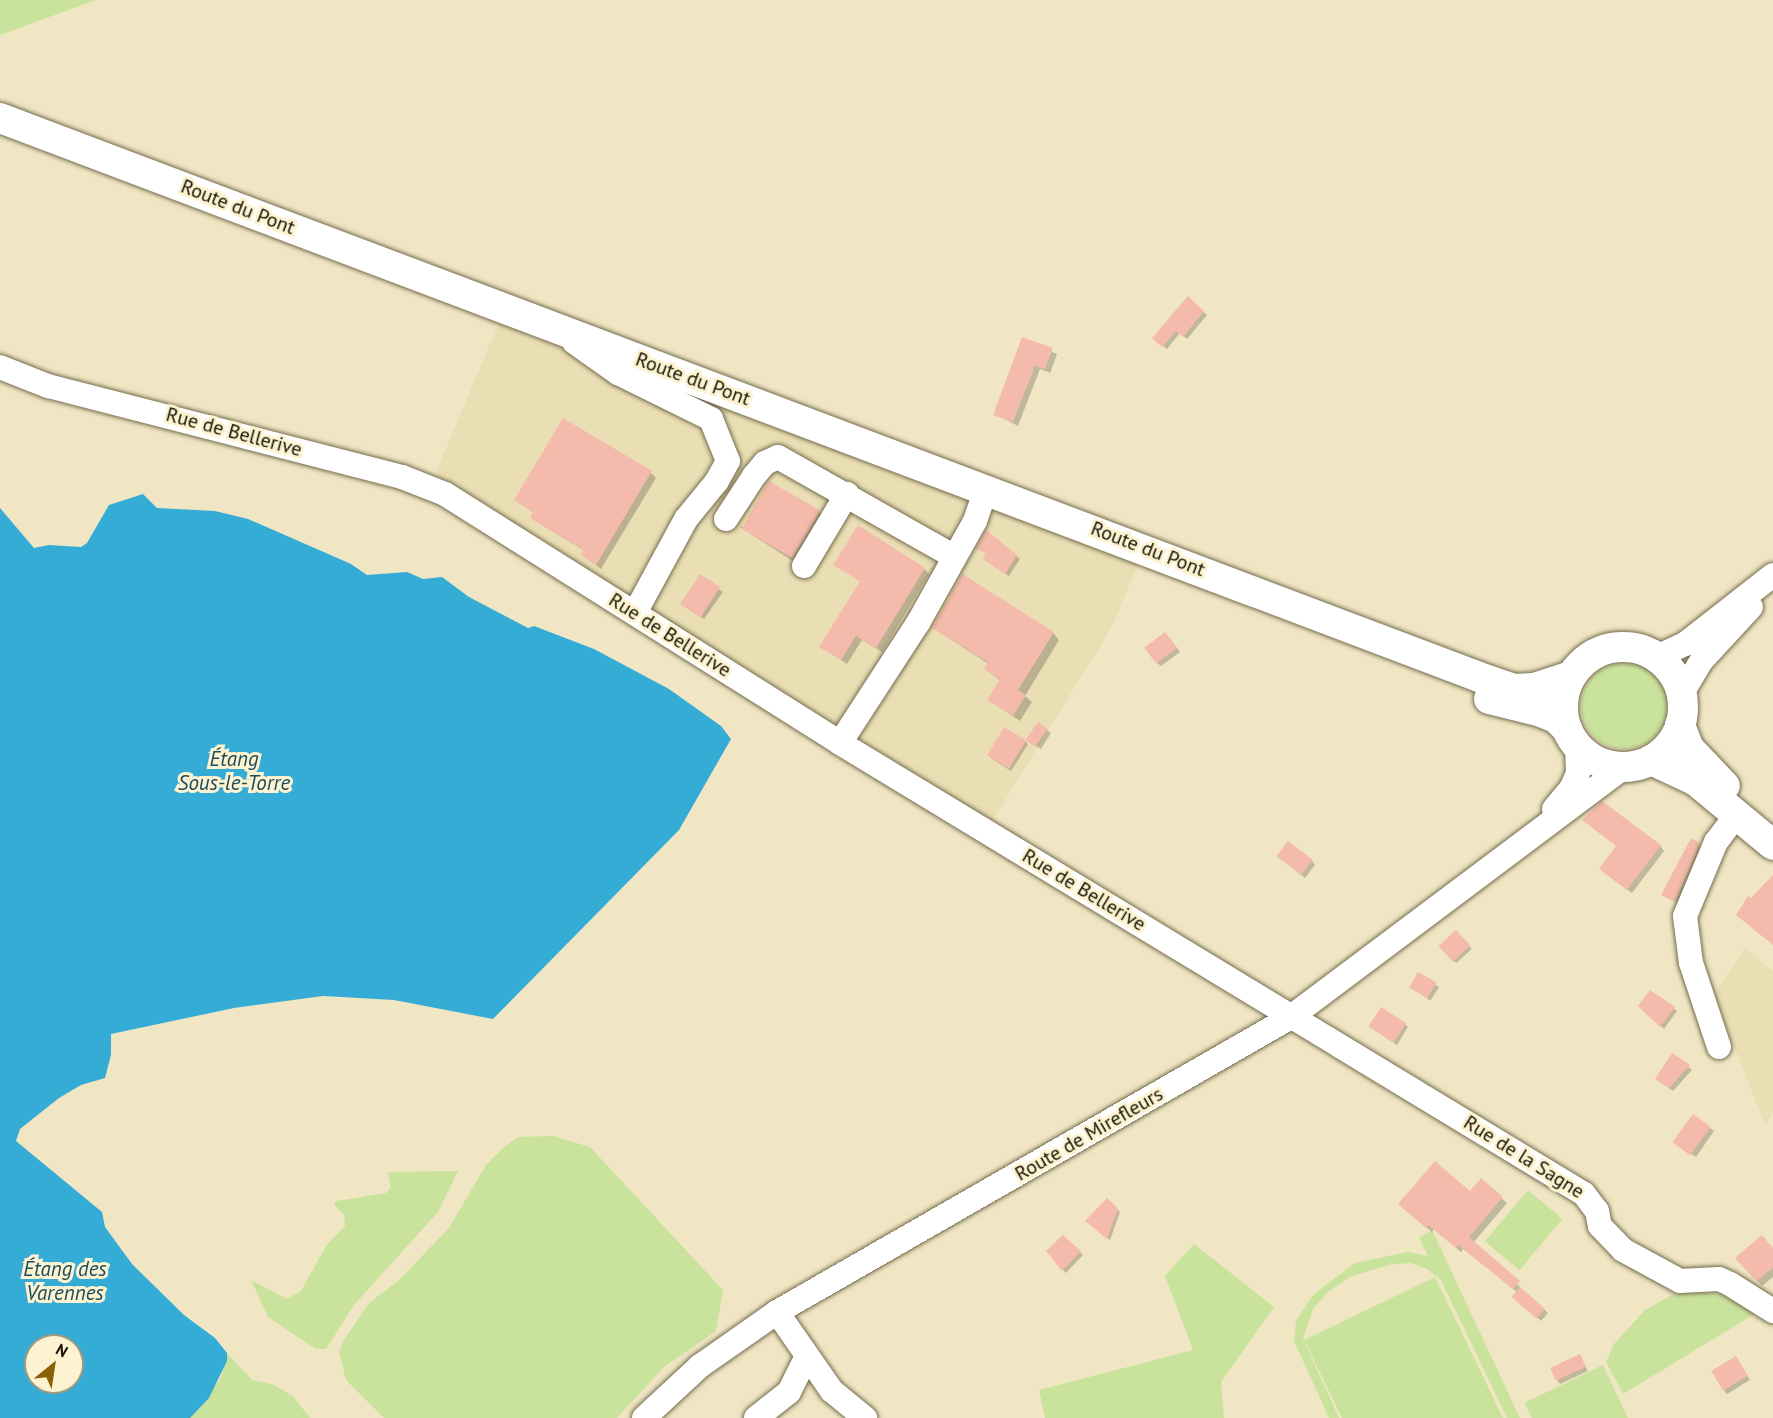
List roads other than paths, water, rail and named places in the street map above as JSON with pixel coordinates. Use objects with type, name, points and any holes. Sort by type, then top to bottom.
[{"type":"main road","name":"Route du Pont","points":[[0,118],[1513,689],[1534,688],[1571,676]]},
{"type":"main road","name":"Route du Pont","points":[[1385,640],[1481,696],[1556,718],[1572,737]]},
{"type":"main road","points":[[1638,763],[1673,740],[1680,725],[1682,693],[1668,667],[1657,657],[1639,649],[1600,651],[1584,661],[1571,676],[1564,693],[1572,737],[1607,764],[1638,763],[1696,781],[1735,817],[1769,842]]},
{"type":"main road","points":[[1680,725],[1689,748],[1734,796],[1769,842]]},
{"type":"street","points":[[552,327],[618,373],[711,419],[728,461],[686,519],[635,613]]},
{"type":"street","name":"Rue de Bellerive","points":[[0,367],[48,386],[100,396],[426,485],[475,511],[840,743],[1292,1017]]},
{"type":"street","points":[[726,519],[754,476],[772,458],[788,460],[955,557]]},
{"type":"street","points":[[840,743],[898,656],[955,557],[986,489]]},
{"type":"street","points":[[804,566],[847,494]]},
{"type":"street","points":[[1657,657],[1684,644],[1773,575]]},
{"type":"street","points":[[1682,693],[1702,660],[1773,585]]},
{"type":"street","name":"Route de Mirefleurs","points":[[1528,838],[1571,789],[1578,772],[1572,737]]},
{"type":"street","name":"Route de Mirefleurs","points":[[644,1418],[700,1366],[777,1312],[1292,1017],[1528,838],[1559,819],[1608,776],[1638,763]]},
{"type":"street","points":[[1719,1047],[1691,963],[1685,916],[1716,842],[1735,817]]},
{"type":"street","name":"Rue de la Sagne","points":[[1292,1017],[1330,1036],[1584,1194],[1597,1211],[1600,1226],[1623,1250],[1680,1281],[1725,1282],[1773,1311]]},
{"type":"street","points":[[777,1312],[832,1391],[865,1418]]},
{"type":"street","points":[[756,1418],[789,1392],[807,1356]]},
{"type":"water","name":"Étang Sous-le-Torre","points":[[143,494],[157,508],[215,511],[248,519],[351,564],[367,575],[407,572],[423,579],[442,577],[469,597],[528,628],[534,626],[594,649],[669,689],[721,726],[731,739],[679,830],[493,1019],[394,1000],[323,996],[234,1008],[111,1034],[111,1055],[105,1078],[81,1085],[59,1098],[20,1129],[16,1141],[102,1212],[105,1227],[132,1264],[184,1315],[215,1338],[227,1353],[227,1361],[209,1398],[190,1418],[0,1418],[0,508],[34,548],[49,545],[81,547],[87,543],[109,505]]},
{"type":"water label","name":"Étang des Varennes","points":[[65,1281]]}]
